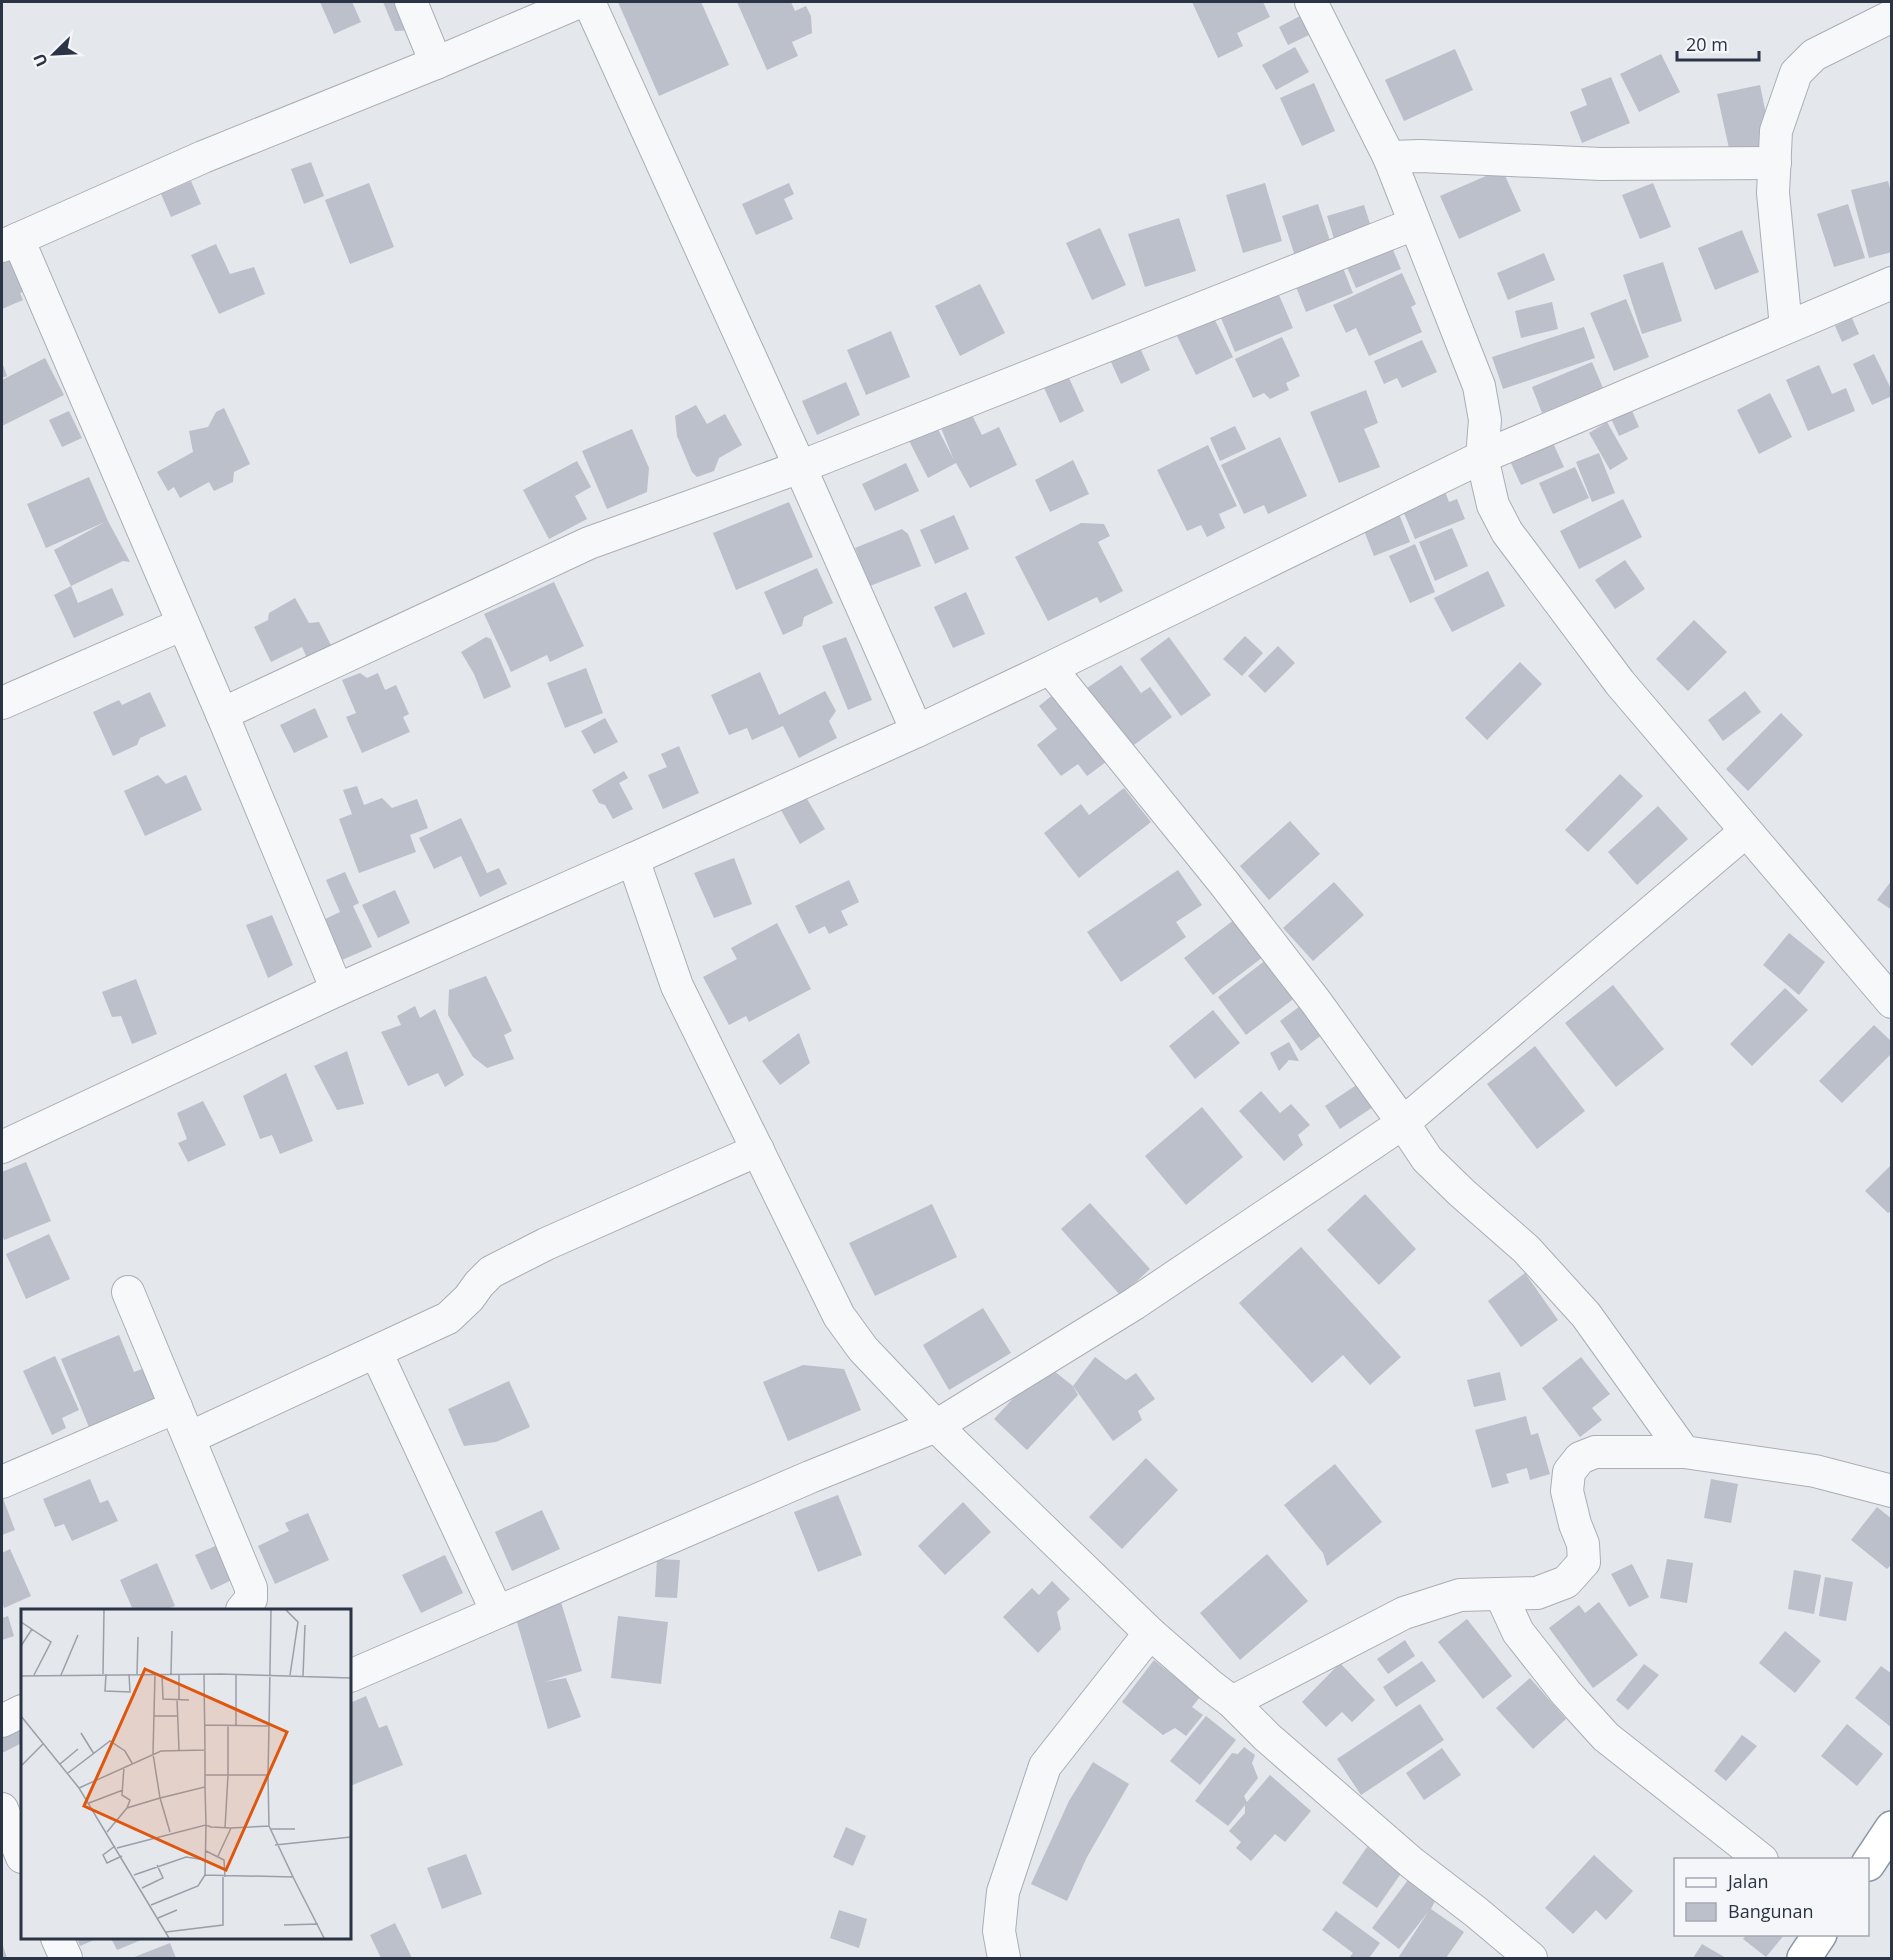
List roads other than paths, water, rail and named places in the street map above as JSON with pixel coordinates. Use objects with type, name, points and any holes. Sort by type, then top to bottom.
[{"type":"highway","points":[[1869,1862],[1892,1828]]},
{"type":"highway","points":[[1804,1959],[1819,1936]]},
{"type":"street","points":[[411,2],[436,63]]},
{"type":"street","points":[[337,990],[183,624],[10,243],[203,157],[436,63],[579,2]]},
{"type":"street","points":[[589,2],[917,730]]},
{"type":"street","points":[[1311,2],[1392,165],[1479,386],[1485,420],[1482,457],[1493,505],[1507,532],[1620,683],[1892,1002]]},
{"type":"street","points":[[1786,327],[1773,193],[1776,131],[1796,73],[1804,63],[1814,55],[1892,16]]},
{"type":"street","points":[[1392,165],[1421,156],[1601,164],[1774,163]]},
{"type":"street","points":[[222,714],[589,543],[800,467],[1412,218]]},
{"type":"street","points":[[2,1147],[337,990],[633,859],[1050,668],[1482,457],[1786,327],[1890,288]]},
{"type":"street","points":[[2,704],[183,624]]},
{"type":"street","points":[[1050,668],[1224,883],[1309,993],[1428,1159],[1462,1193],[1526,1249],[1586,1315],[1684,1452]]},
{"type":"street","points":[[351,1676],[810,1477],[936,1426],[1134,1304],[1403,1123],[1745,832]]},
{"type":"street","points":[[633,859],[677,986],[839,1316],[863,1349],[936,1426],[1150,1633],[1211,1686],[1232,1701],[1268,1737],[1412,1863],[1476,1912],[1531,1959]]},
{"type":"street","points":[[189,1438],[448,1318],[491,1272],[546,1244],[758,1150]]},
{"type":"street","points":[[128,1292],[251,1588],[250,1599],[243,1609]]},
{"type":"street","points":[[376,1352],[497,1612]]},
{"type":"street","points":[[2,1482],[176,1407]]},
{"type":"street","points":[[1232,1701],[1404,1613],[1460,1595],[1537,1593],[1566,1582],[1584,1562],[1583,1544],[1575,1524],[1567,1491],[1569,1472],[1580,1458],[1595,1452],[1684,1452],[1815,1471],[1892,1491]]},
{"type":"street","points":[[1501,1595],[1518,1632],[1566,1693],[1606,1737],[1759,1858]]},
{"type":"street","points":[[1004,1959],[999,1931],[1003,1892],[1045,1766],[1150,1633]]},
{"type":"street","points":[[2,1721],[21,1712]]},
{"type":"street","points":[[11,1817],[21,1853]]},
{"type":"street","points":[[57,1939],[66,1959]]}]
